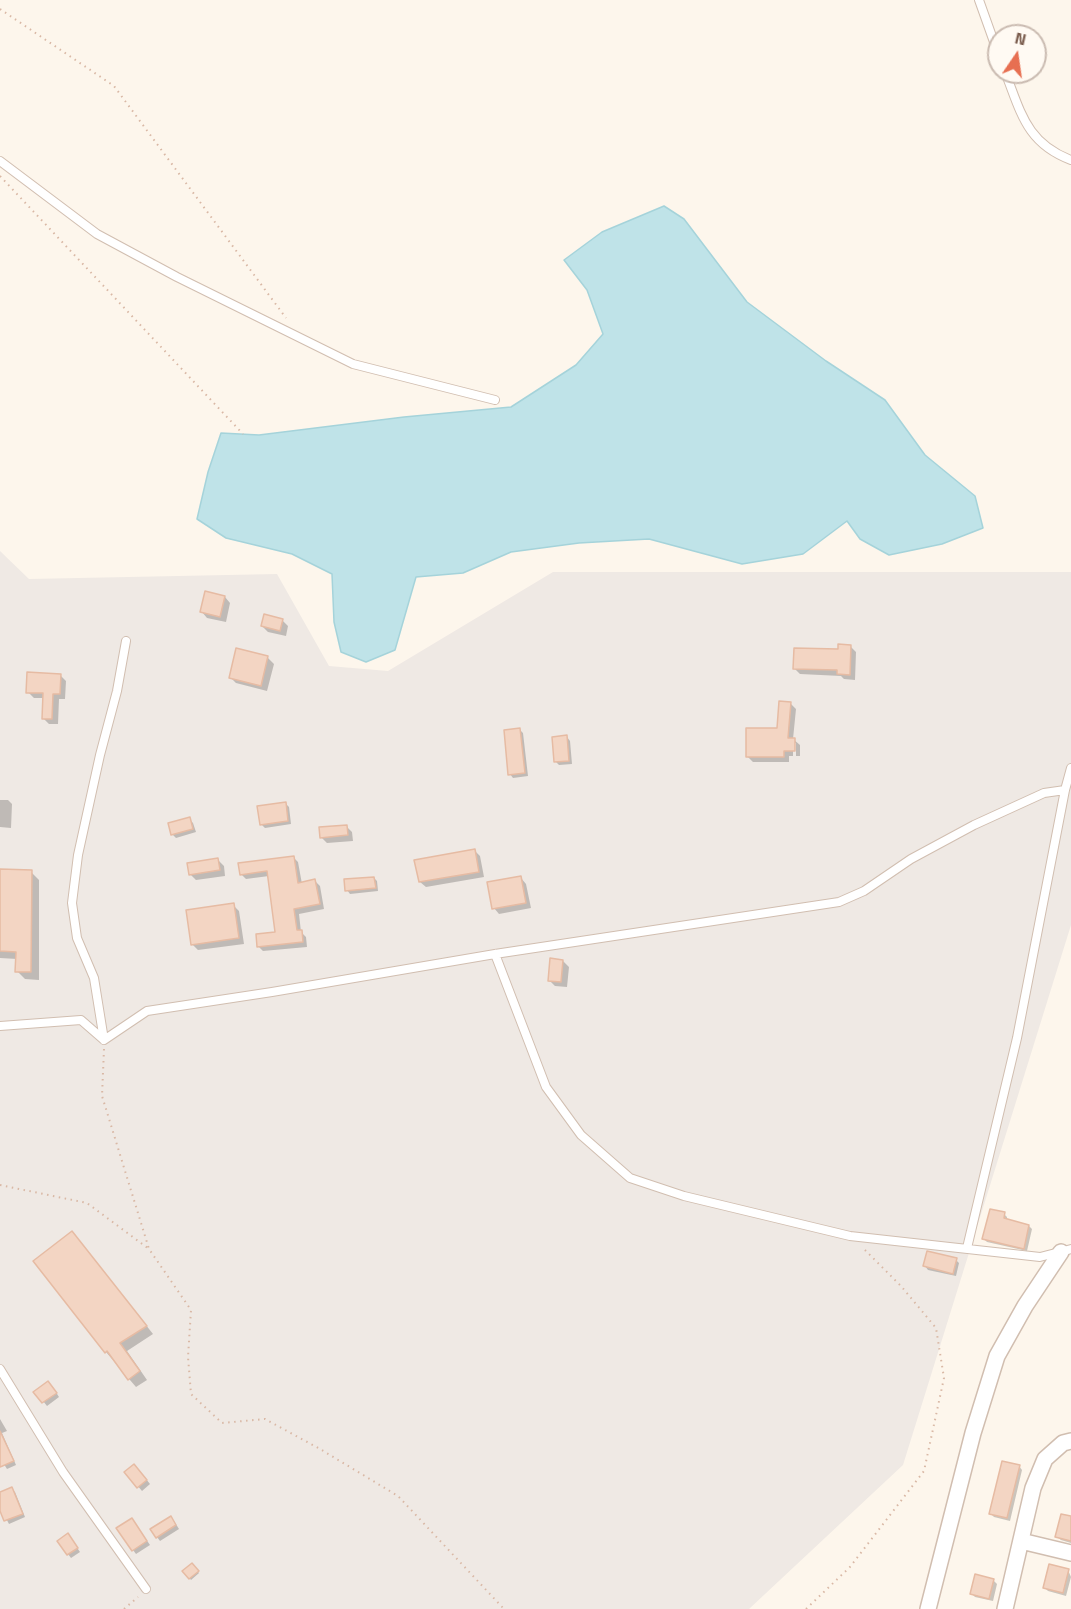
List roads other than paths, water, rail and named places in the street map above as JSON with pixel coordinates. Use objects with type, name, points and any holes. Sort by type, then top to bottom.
[{"type":"street","points":[[928,1609],[973,1433],[997,1356],[1025,1306],[1066,1250]]},
{"type":"street","points":[[1005,1609],[1033,1488],[1045,1459],[1063,1443],[1071,1441]]},
{"type":"street","points":[[1021,1541],[1071,1553]]},
{"type":"lane","points":[[979,0],[988,24]]},
{"type":"lane","points":[[1010,84],[1027,128],[1043,145],[1071,160]]},
{"type":"lane","points":[[0,161],[97,234],[177,277],[353,364],[495,400]]},
{"type":"lane","points":[[104,1040],[94,978],[77,938],[72,903],[78,855],[117,691],[126,641]]},
{"type":"lane","points":[[968,1248],[1017,1038],[1071,768]]},
{"type":"lane","points":[[104,1040],[147,1011],[495,954],[840,902],[864,891],[911,859],[974,825],[1044,793],[1065,790]]},
{"type":"lane","points":[[495,954],[546,1087],[581,1135],[630,1178],[684,1196],[850,1236],[1040,1257],[1066,1250]]},
{"type":"lane","points":[[0,1026],[81,1020],[104,1040]]},
{"type":"lane","points":[[0,1369],[63,1472],[146,1589]]},
{"type":"water","points":[[664,206],[684,219],[747,302],[826,361],[885,400],[925,455],[975,496],[983,528],[942,544],[889,555],[860,539],[847,521],[803,554],[742,564],[649,539],[579,543],[511,552],[463,573],[416,577],[395,650],[366,662],[341,652],[334,622],[332,574],[292,554],[226,538],[197,519],[208,472],[221,433],[259,435],[404,417],[511,407],[576,365],[603,334],[587,290],[564,260],[602,232]]}]
